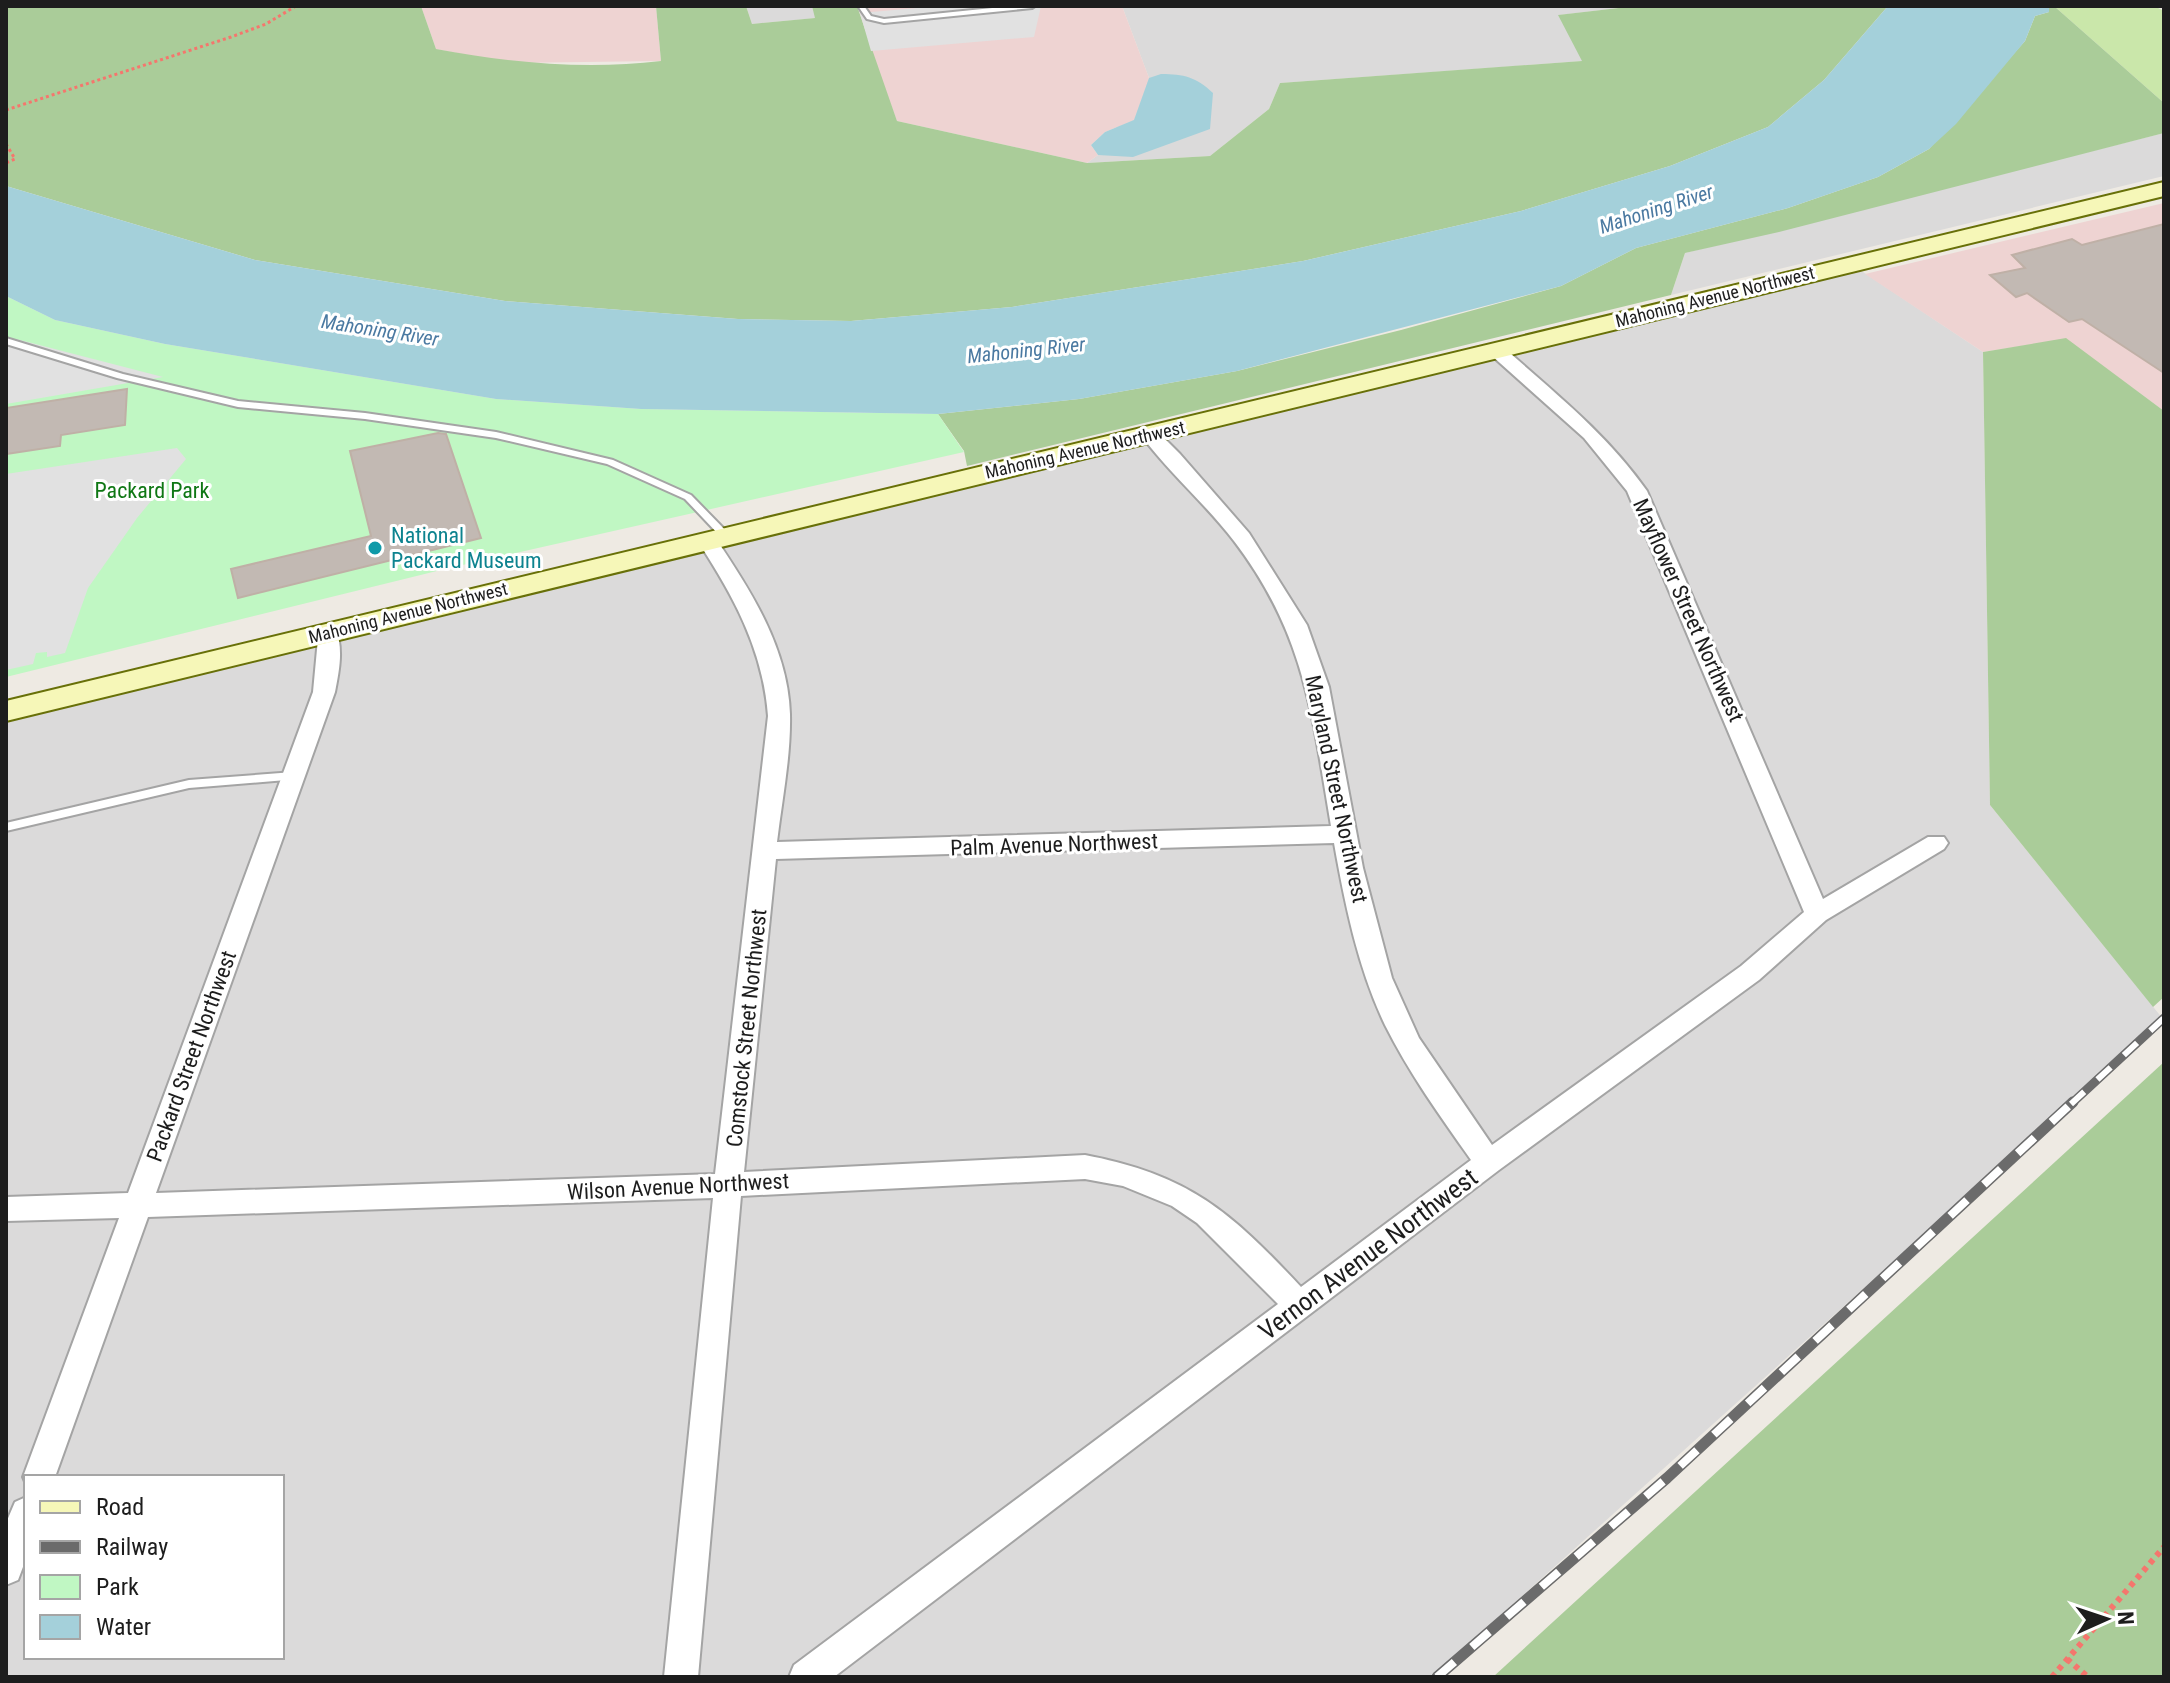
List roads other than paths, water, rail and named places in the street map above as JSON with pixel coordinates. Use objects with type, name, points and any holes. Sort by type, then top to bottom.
[{"type":"main road","name":"Mahoning Avenue Northwest","points":[[6,711],[2164,189]]},
{"type":"street","name":"Mayflower Street Northwest","points":[[1497,351],[1591,434],[1615,459],[1637,491],[1669,560],[1817,914]]},
{"type":"street","name":"Maryland Street Northwest","points":[[1150,435],[1264,568],[1290,612],[1309,656],[1324,716],[1344,834],[1373,960],[1389,1006],[1420,1064],[1489,1162]]},
{"type":"street","name":"Comstock Street Northwest","points":[[681,1677],[728,1185],[779,716],[778,685],[768,647],[732,578],[716,537]]},
{"type":"street","name":"Packard Street Northwest","points":[[40,1475],[324,692],[329,667],[327,633]]},
{"type":"street","name":"Palm Avenue Northwest","points":[[765,851],[1344,834]]},
{"type":"street","name":"Vernon Avenue Northwest","points":[[806,1677],[1489,1162],[1750,973],[1817,914],[1936,843]]},
{"type":"street","name":"Wilson Avenue Northwest","points":[[6,1209],[728,1185],[1061,1166],[1116,1171],[1164,1186],[1191,1200],[1225,1226],[1300,1307]]},
{"type":"street","points":[[6,1569],[24,1519]]},
{"type":"lane","points":[[861,6],[869,18],[884,21],[1032,6]]},
{"type":"lane","points":[[6,341],[120,376],[238,404],[365,416],[496,435],[610,462],[688,497],[716,537]]},
{"type":"lane","points":[[6,827],[189,784],[294,776]]},
{"type":"water","name":"Mahoning River","points":[[1888,6],[2049,6],[2049,12],[2035,16],[2025,41],[1956,124],[1929,149],[1878,177],[1788,208],[1636,248],[1561,286],[1237,371],[1079,399],[938,414],[641,409],[496,399],[165,344],[55,320],[6,296],[6,186],[255,260],[505,301],[738,319],[851,321],[1012,307],[1303,261],[1521,211],[1670,166],[1768,127],[1824,80]]},
{"type":"water","points":[[1161,74],[1189,78],[1213,93],[1210,129],[1133,157],[1098,155],[1091,145],[1105,132],[1134,120],[1149,78]]},
{"type":"railway","points":[[2071,1104],[2164,1018]]},
{"type":"railway","points":[[1437,1677],[1667,1478],[2073,1102]]},
{"type":"place","name":"National Packard Museum","points":[[375,548]]},
{"type":"park label","name":"Packard Park","points":[[152,490]]}]
